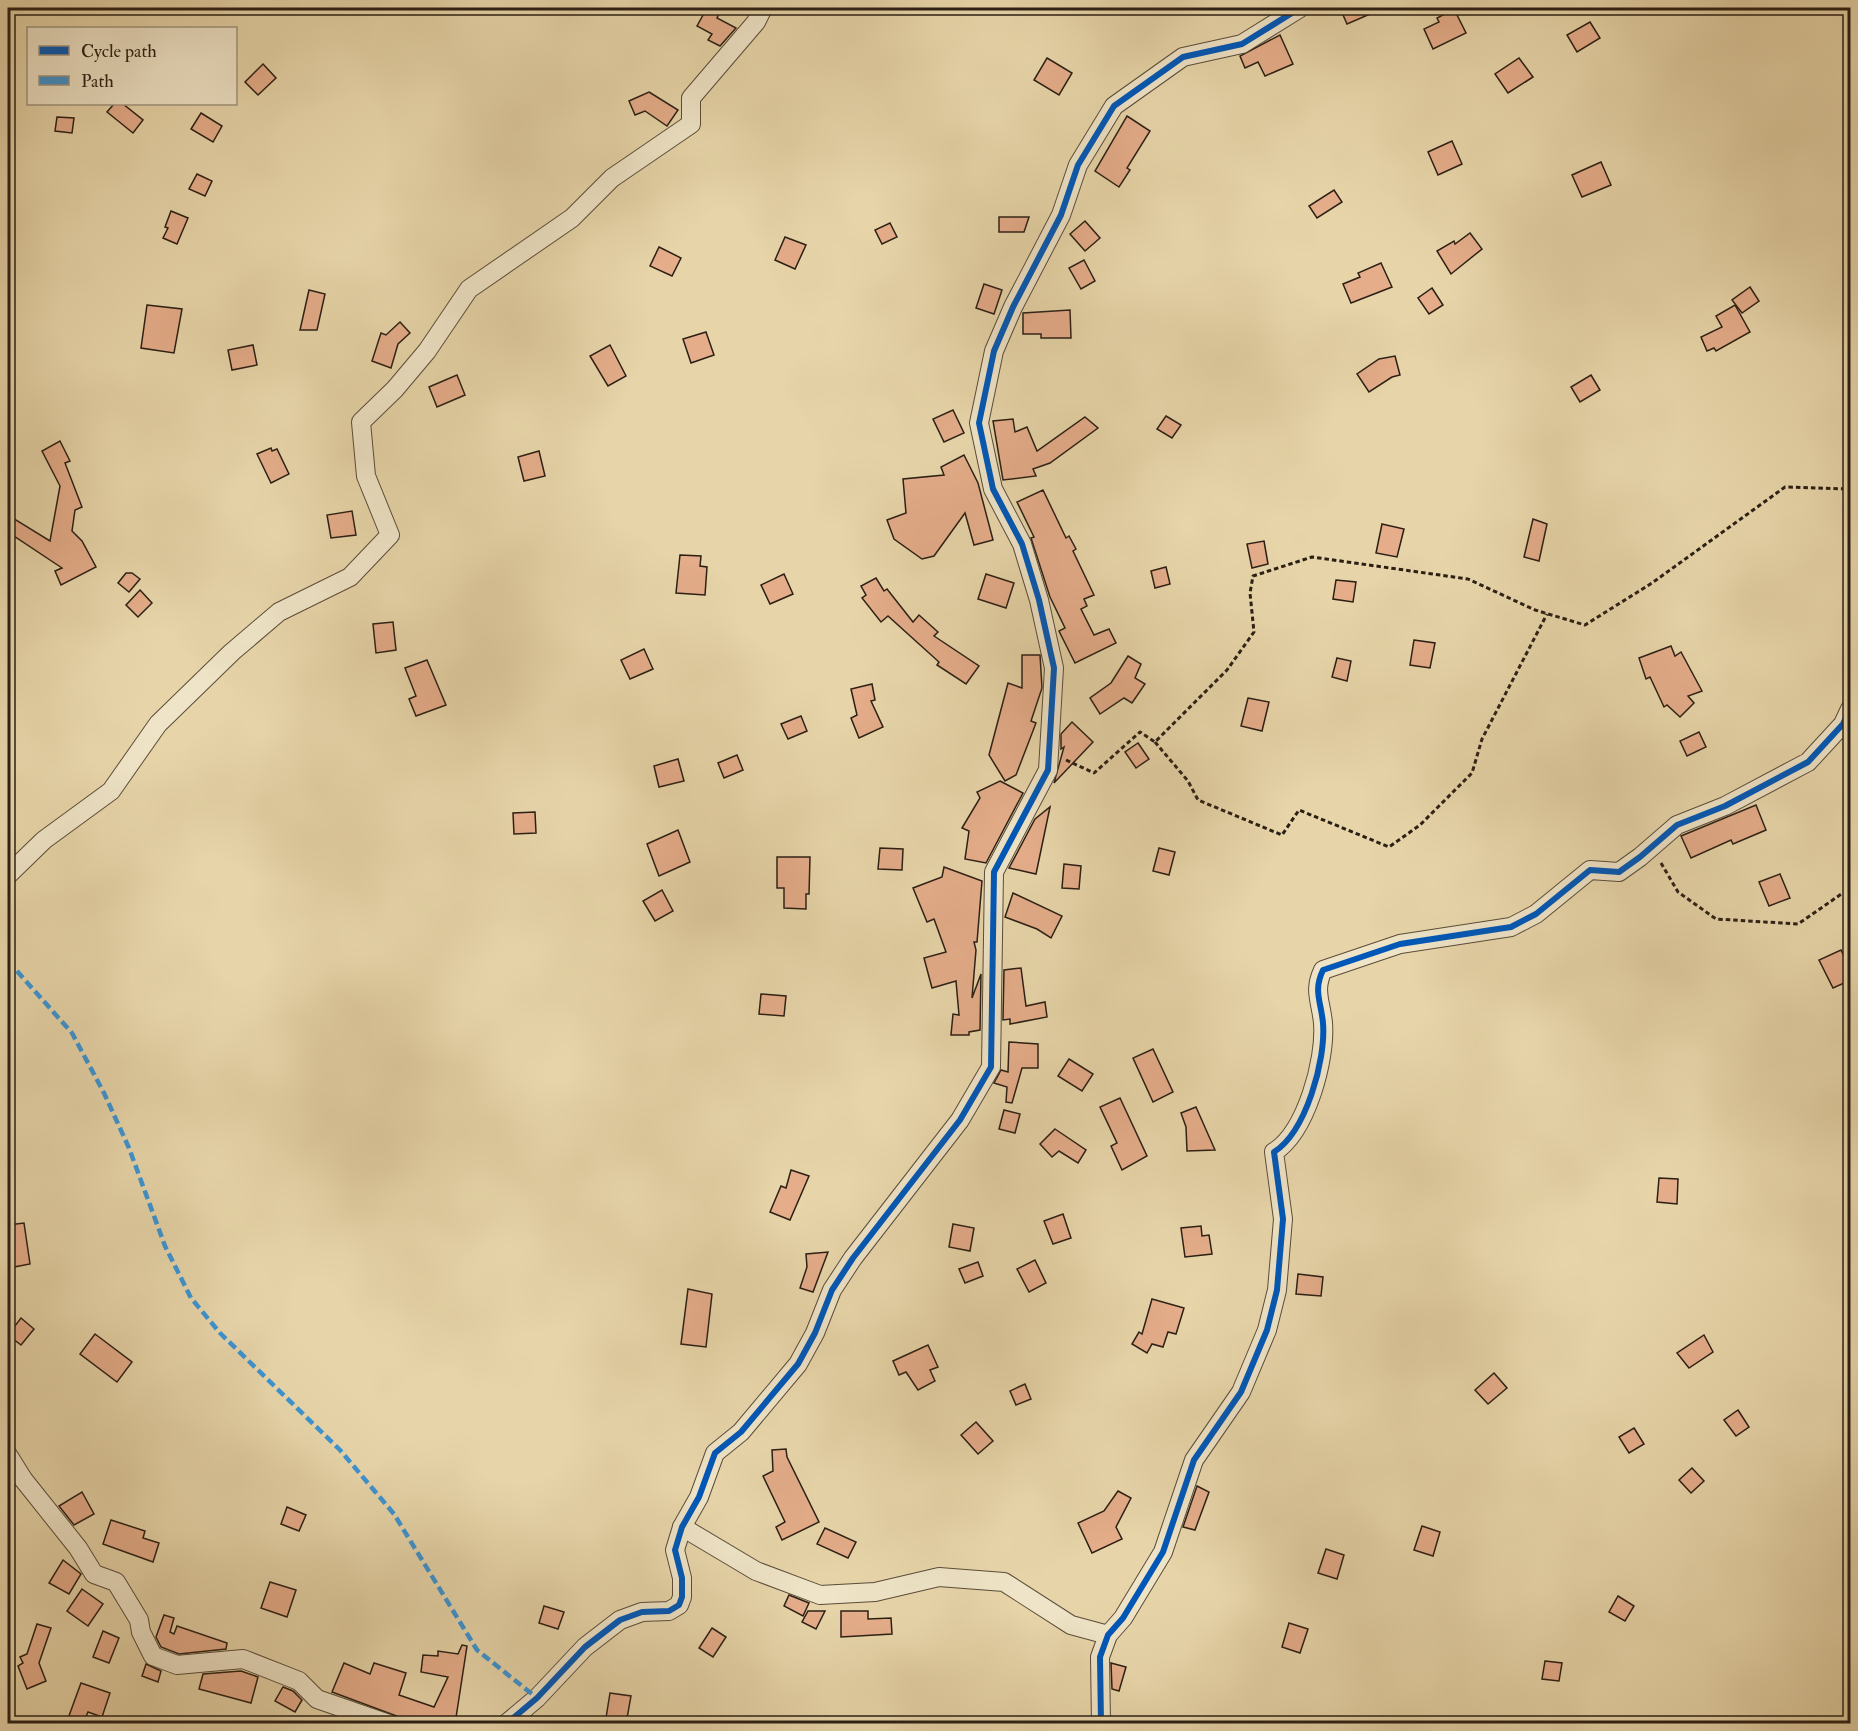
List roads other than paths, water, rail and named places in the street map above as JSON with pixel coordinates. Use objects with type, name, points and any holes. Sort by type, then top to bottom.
[{"type":"street","points":[[8,875],[44,840],[111,791],[158,724],[232,652],[279,612],[350,577],[390,535],[366,476],[361,422],[395,389],[428,351],[469,289],[572,218],[612,178],[691,124],[691,98],[756,22],[763,8]]},
{"type":"street","points":[[506,1724],[528,1706],[585,1647],[620,1620],[642,1612],[669,1611],[679,1605],[682,1597],[682,1578],[675,1550],[682,1527],[699,1497],[715,1453],[741,1432],[798,1365],[815,1333],[832,1290],[883,1215],[960,1120],[991,1066],[993,872],[1048,770],[1054,668],[1039,600],[1022,544],[993,489],[979,423],[994,351],[1013,307],[1061,215],[1078,165],[1114,106],[1183,57],[1236,46],[1300,8]]},
{"type":"street","points":[[1101,1724],[1100,1657],[1108,1635],[1122,1618],[1163,1552],[1194,1460],[1241,1392],[1267,1330],[1277,1290],[1283,1219],[1274,1152],[1286,1144],[1296,1127],[1323,1056],[1323,1023],[1316,985],[1323,970],[1400,944],[1511,927],[1536,914],[1590,870],[1620,872],[1677,825],[1725,806],[1808,762],[1843,724],[1851,709]]},
{"type":"street","points":[[8,1455],[23,1479],[78,1548],[94,1574],[116,1582],[139,1620],[141,1632],[153,1656],[177,1665],[243,1659],[299,1681],[317,1698],[389,1724]]},
{"type":"street","points":[[682,1527],[756,1571],[820,1595],[875,1592],[939,1577],[1004,1582],[1071,1624],[1108,1635]]}]
